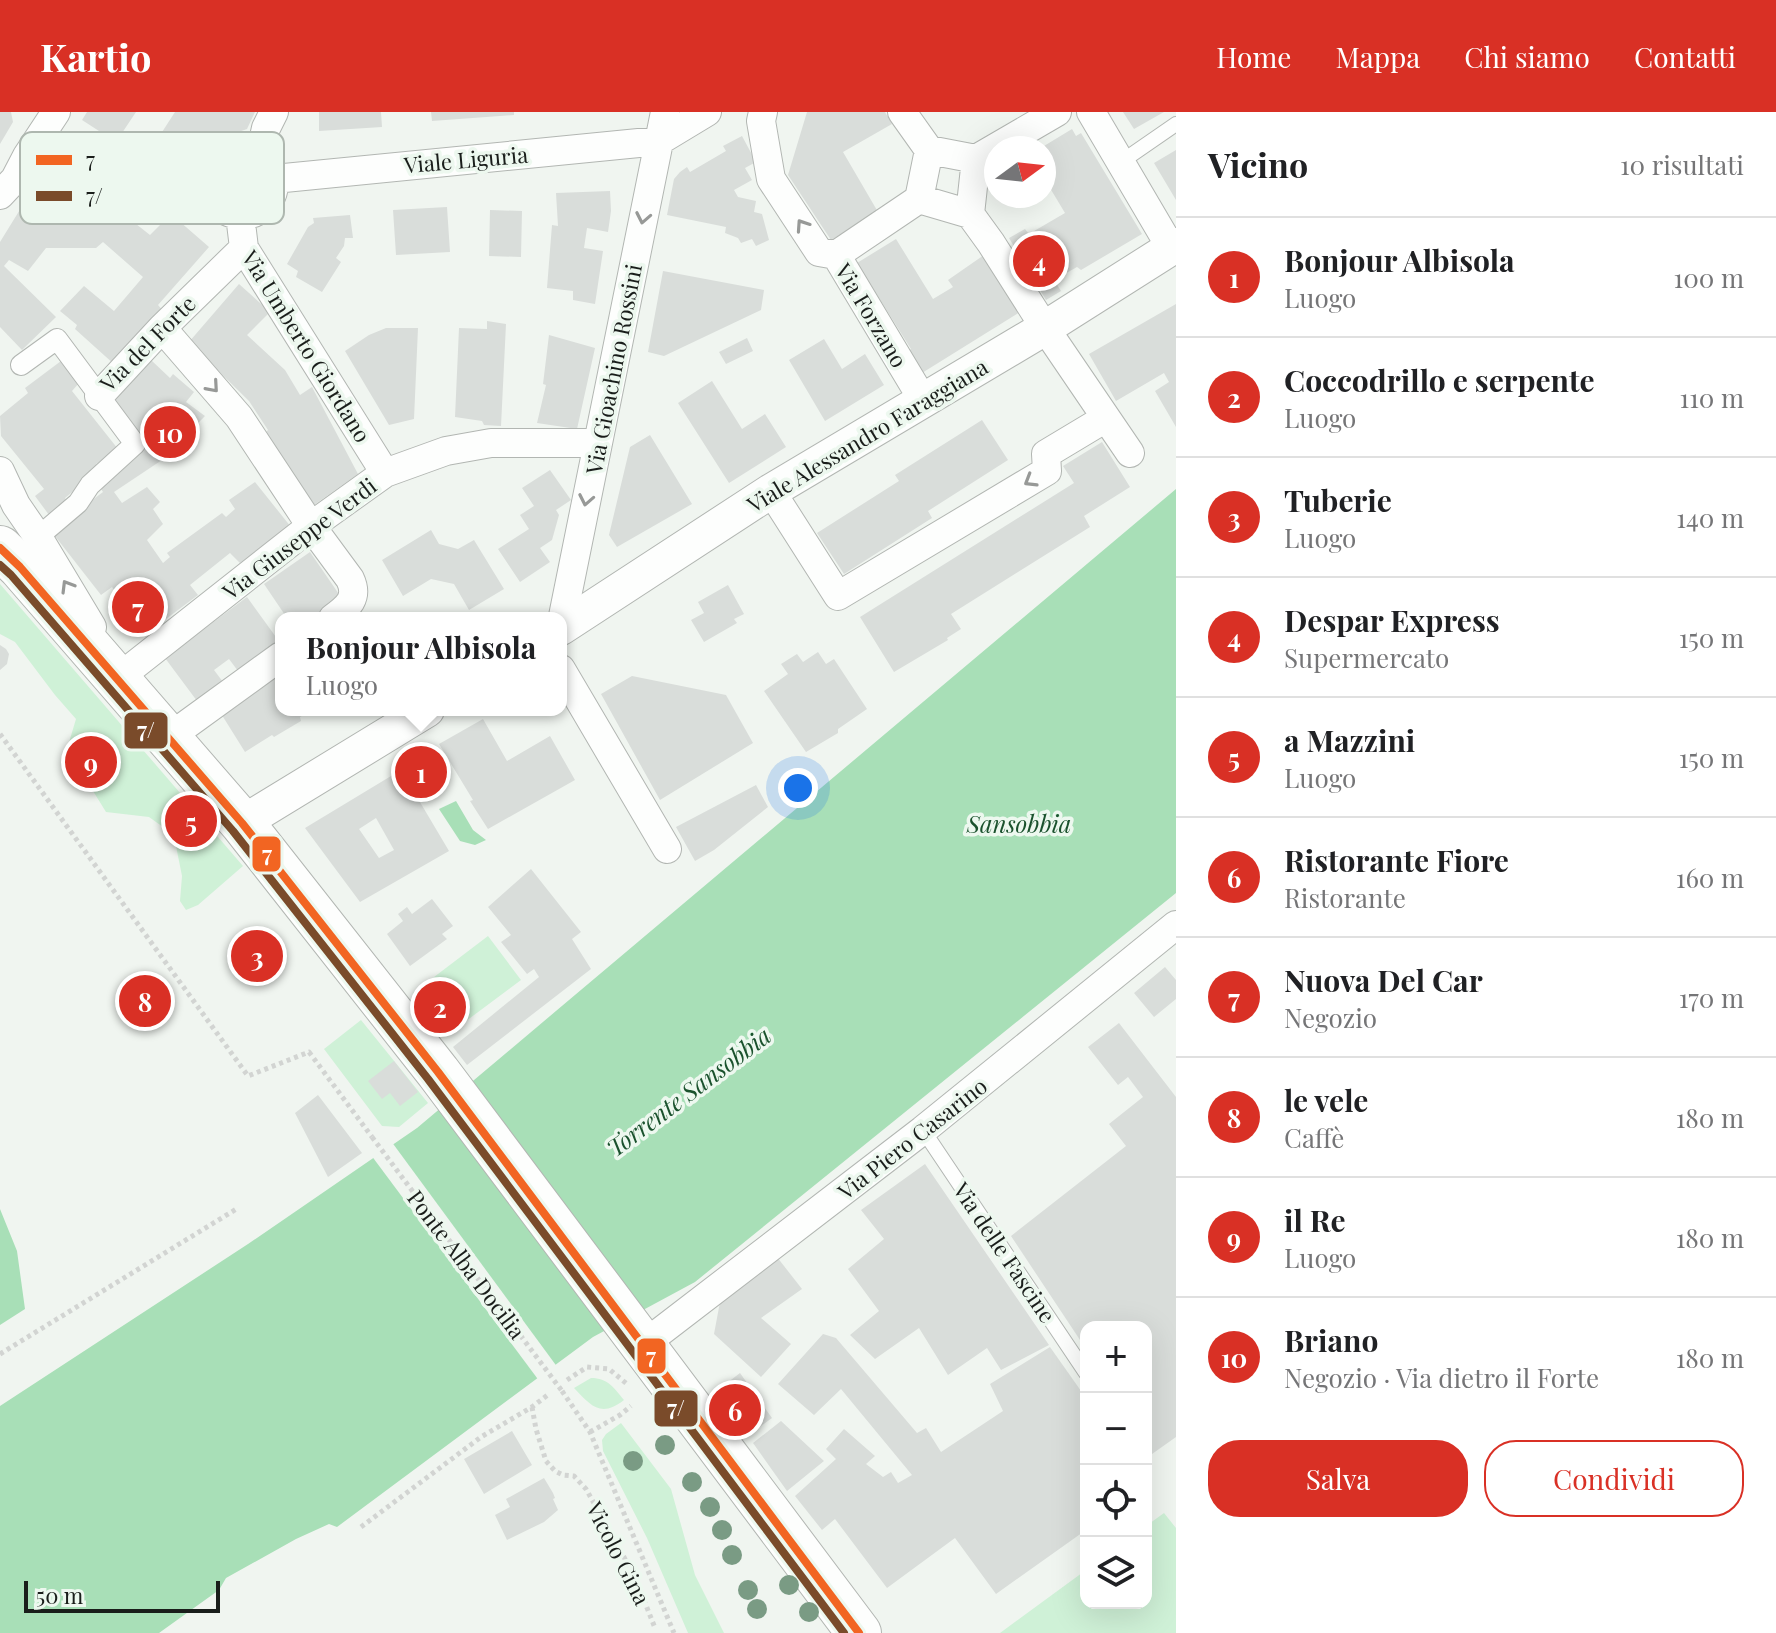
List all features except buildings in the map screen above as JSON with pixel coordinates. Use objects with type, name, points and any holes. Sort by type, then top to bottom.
[{"type":"main road","points":[[19,542],[20,567],[242,823],[438,1072],[859,1633]]},
{"type":"street","points":[[43,132],[56,112]]},
{"type":"street","points":[[266,132],[274,112]]},
{"type":"street","name":"Via Gioachino Rossini","points":[[564,612],[665,112]]},
{"type":"street","points":[[659,141],[707,112]]},
{"type":"street","name":"Via Forzano","points":[[763,112],[761,121],[771,179],[819,252],[836,255],[923,400]]},
{"type":"street","points":[[902,112],[929,150],[976,159],[1057,112]]},
{"type":"street","points":[[1091,112],[1174,247]]},
{"type":"street","name":"Viale Liguria","points":[[284,166],[659,141]]},
{"type":"street","points":[[836,255],[919,199],[929,150]]},
{"type":"street","points":[[970,214],[976,159]]},
{"type":"street","points":[[7,187],[20,167]]},
{"type":"street","points":[[919,199],[970,214],[1130,453]]},
{"type":"street","name":"Via Umberto Giordano","points":[[241,224],[244,248],[385,473]]},
{"type":"street","name":"Viale Alessandro Faraggiana","points":[[567,623],[771,491],[1045,328],[1174,247]]},
{"type":"street","name":"Via del Forte","points":[[21,365],[57,339],[99,396],[162,328],[244,248]]},
{"type":"street","points":[[162,328],[239,417],[350,579],[352,601],[341,612]]},
{"type":"street","points":[[0,471],[8,512],[19,542],[78,503],[90,485],[135,444],[99,396]]},
{"type":"street","points":[[771,491],[838,596],[1047,471],[1046,454],[1106,418]]},
{"type":"street","name":"Via Giuseppe Verdi","points":[[117,679],[311,526],[385,473],[446,451],[491,443],[598,443]]},
{"type":"street","points":[[168,738],[275,660]]},
{"type":"street","points":[[567,679],[667,849]]},
{"type":"street","points":[[242,823],[417,716]]},
{"type":"street","name":"Via Piero Casarino","points":[[639,1339],[923,1130],[1176,925]]},
{"type":"lane","points":[[1121,162],[1176,124]]},
{"type":"lane","name":"Via delle Fascine","points":[[923,1130],[1080,1364]]},
{"type":"path","name":"Ponte Alba Docilia","points":[[0,734],[248,1076],[309,1052],[590,1432],[674,1633]]},
{"type":"path","points":[[0,1354],[238,1208]]},
{"type":"path","points":[[567,1380],[587,1367],[609,1369],[637,1393]]},
{"type":"path","points":[[361,1527],[481,1437],[549,1394]]},
{"type":"path","points":[[590,1432],[631,1406]]},
{"type":"path","name":"Vicolo Gina","points":[[532,1407],[546,1461],[555,1471],[574,1476],[586,1489],[624,1557],[655,1628]]},
{"type":"shaded area","points":[[0,584],[243,866],[198,905],[186,910],[180,901],[182,876],[176,846],[163,827],[149,817],[106,812],[67,749],[76,719],[15,642],[0,634]]},
{"type":"shaded area","points":[[488,936],[521,980],[446,1036],[413,993]]},
{"type":"shaded area","points":[[361,1020],[428,1103],[399,1127],[382,1126],[324,1049]]},
{"type":"shaded area","points":[[591,1378],[606,1382],[624,1400],[603,1409],[591,1404],[574,1388]]},
{"type":"shaded area","points":[[621,1423],[671,1489],[695,1575],[724,1633],[688,1633],[647,1538],[603,1451],[602,1440]]},
{"type":"shaded area","points":[[1164,1513],[1176,1528],[1176,1633],[1000,1633],[1080,1574],[1080,1609],[1152,1609],[1152,1522]]},
{"type":"water","name":"Sansobbia","points":[[1176,489],[1176,893],[695,1282],[593,1337],[337,1527],[329,1524],[296,1539],[226,1578],[219,1590],[159,1633],[0,1633],[0,1406],[248,1244],[417,1128]]},
{"type":"water","points":[[456,801],[473,830],[486,840],[475,845],[460,841],[439,809]]},
{"type":"water","points":[[0,1209],[17,1251],[25,1309],[0,1325]]},
{"type":"pier","points":[[391,1141],[558,1368],[540,1382],[371,1155]]},
{"type":"transit line","name":"7","points":[[0,548],[20,567],[242,823],[438,1072],[859,1633]]},
{"type":"transit line","name":"7/","points":[[0,565],[233,831],[428,1079],[844,1633]]},
{"type":"place","name":"Despar Express","points":[[1039,261]]},
{"type":"place","name":"Briano","points":[[170,432]]},
{"type":"place","name":"Nuova Del Car","points":[[138,607]]},
{"type":"place","name":"il Re","points":[[91,762]]},
{"type":"place","name":"Bonjour Albisola","points":[[421,772]]},
{"type":"place","name":"a Mazzini","points":[[191,821]]},
{"type":"place","name":"Tuberie","points":[[257,956]]},
{"type":"place","name":"le vele","points":[[145,1001]]},
{"type":"place","name":"Coccodrillo e serpente","points":[[440,1007]]},
{"type":"place","name":"Ristorante Fiore","points":[[735,1410]]},
{"type":"water label","name":"Torrente Sansobbia","points":[[688,1091]]}]
